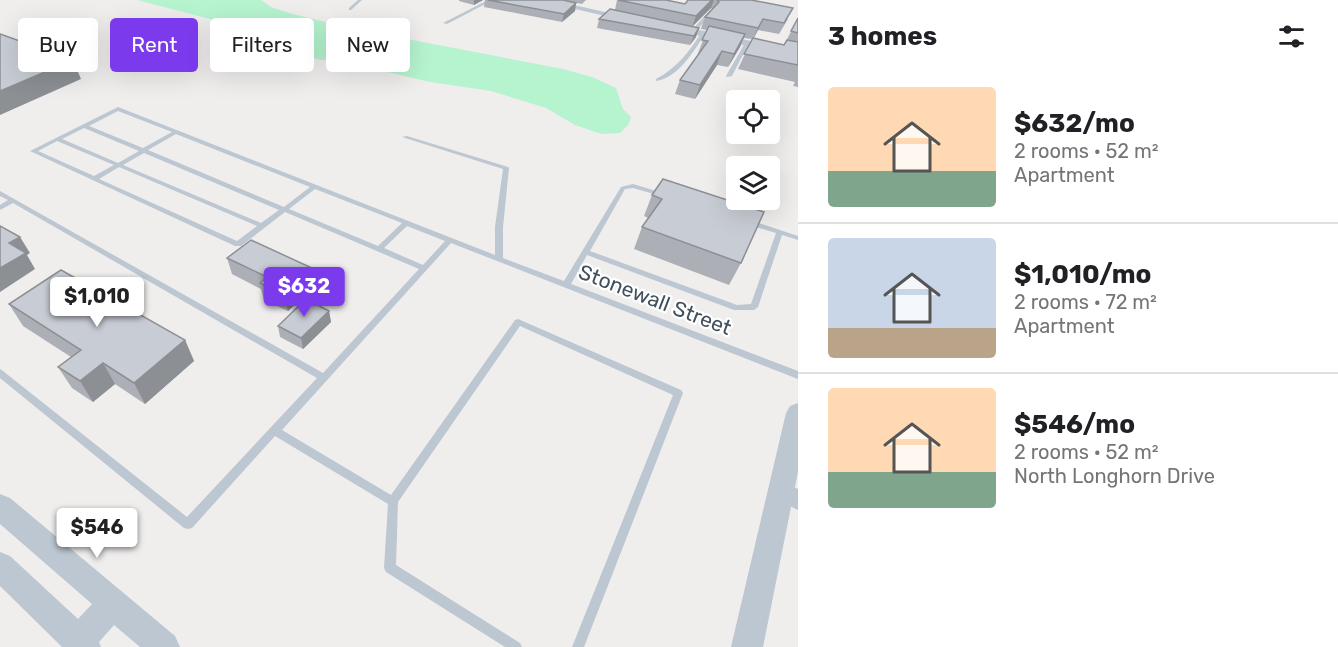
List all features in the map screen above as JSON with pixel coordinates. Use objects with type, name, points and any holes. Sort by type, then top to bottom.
[{"type":"street","points":[[540,0],[642,21]]},
{"type":"street","points":[[662,26],[798,54]]},
{"type":"street","points":[[747,647],[789,496],[798,413]]},
{"type":"street","points":[[0,507],[164,647]]},
{"type":"street","points":[[0,566],[81,644],[113,604]]},
{"type":"lane","points":[[350,9],[360,0]]},
{"type":"lane","points":[[445,23],[491,0]]},
{"type":"lane","points":[[658,80],[668,76],[688,58],[698,33],[711,11]]},
{"type":"lane","points":[[729,76],[747,43]]},
{"type":"lane","name":"Stonewall Street","points":[[94,179],[33,151],[118,109],[798,375]]},
{"type":"lane","points":[[85,126],[286,208],[424,268]]},
{"type":"lane","points":[[94,179],[176,132]]},
{"type":"lane","points":[[405,137],[506,168],[499,227],[499,259]]},
{"type":"lane","points":[[57,139],[262,226]]},
{"type":"lane","points":[[94,179],[238,244],[314,187]]},
{"type":"lane","points":[[566,285],[623,188],[633,186],[669,197]]},
{"type":"lane","points":[[0,193],[323,377]]},
{"type":"lane","points":[[0,208],[14,200]]},
{"type":"lane","points":[[736,218],[798,238]]},
{"type":"lane","points":[[379,249],[406,223]]},
{"type":"lane","points":[[585,252],[737,308],[754,307],[780,232]]},
{"type":"lane","points":[[0,372],[188,524],[450,240]]},
{"type":"lane","points":[[516,647],[390,568],[392,502],[518,322],[678,393],[579,647]]},
{"type":"lane","points":[[323,377],[275,431],[392,502]]},
{"type":"green space","points":[[137,0],[261,0],[271,7],[309,18],[210,18]]},
{"type":"green space","points":[[314,19],[326,22],[326,60],[314,58]]},
{"type":"green space","points":[[410,40],[563,69],[592,77],[616,88],[623,109],[631,117],[628,125],[620,133],[601,134],[575,125],[546,108],[491,91],[430,82],[388,72],[410,72]]},
{"type":"building","points":[[488,0],[563,0],[576,3],[564,14]]},
{"type":"building","points":[[618,0],[666,0],[685,4],[688,0],[712,0],[696,16]]},
{"type":"building","points":[[717,0],[751,0],[793,8],[784,23],[763,19],[758,28],[705,17],[719,2]]},
{"type":"building","points":[[610,9],[699,28],[694,36],[599,19]]},
{"type":"building","points":[[798,18],[798,33],[791,31]]},
{"type":"building","points":[[709,26],[745,34],[734,54],[722,51],[700,85],[680,80],[708,41],[702,40]]},
{"type":"building","points":[[0,34],[18,40],[18,72],[45,72],[0,91]]},
{"type":"building","points":[[753,38],[784,45],[787,40],[798,42],[798,65],[744,54]]},
{"type":"building","points":[[663,179],[726,200],[726,210],[764,212],[741,263],[642,227],[662,199],[652,195]]},
{"type":"building","points":[[0,226],[20,237],[9,243],[26,253],[0,268]]},
{"type":"building","points":[[251,240],[314,269],[284,295],[260,283],[267,277],[227,258]]},
{"type":"building","points":[[61,270],[185,340],[134,383],[103,363],[80,381],[58,367],[81,350],[9,304]]},
{"type":"building","points":[[306,299],[329,311],[301,338],[278,326]]}]
